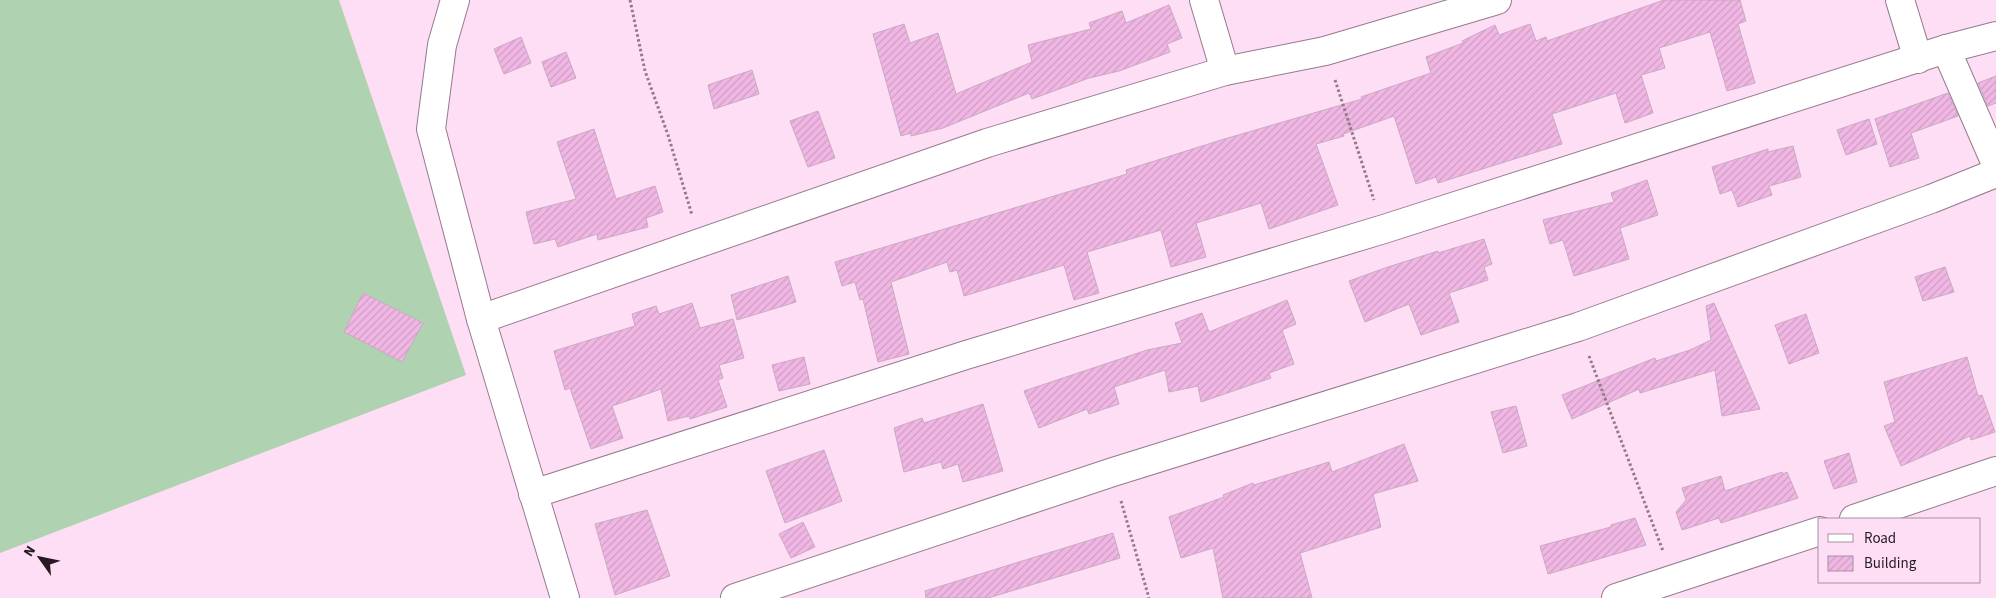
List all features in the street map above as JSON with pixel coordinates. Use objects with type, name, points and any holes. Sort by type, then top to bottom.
[{"type":"street","points":[[455,0],[442,45],[431,129],[481,319],[532,494],[565,598]]},
{"type":"street","points":[[1204,0],[1225,70]]},
{"type":"street","points":[[481,319],[987,143],[1225,70],[1325,51],[1497,0]]},
{"type":"street","points":[[1900,0],[1918,59]]},
{"type":"street","points":[[532,494],[966,355],[1384,229],[1946,49],[1996,36]]},
{"type":"street","points":[[1946,49],[1996,164]]},
{"type":"street","points":[[735,598],[1113,472],[1578,327],[1931,199],[1996,173]]},
{"type":"street","points":[[1857,518],[1996,472]]},
{"type":"street","points":[[1616,598],[1818,532]]},
{"type":"path","points":[[630,0],[645,72],[668,135],[700,242]]},
{"type":"path","points":[[1325,51],[1384,229]]},
{"type":"path","points":[[1578,327],[1674,580]]},
{"type":"path","points":[[1113,472],[1149,598]]},
{"type":"green space","points":[[0,0],[339,0],[466,375],[0,553]]},
{"type":"building","points":[[1664,0],[1740,0],[1746,21],[1738,24],[1755,83],[1727,91],[1710,32],[1659,48],[1665,68],[1641,75],[1653,113],[1625,123],[1616,93],[1552,114],[1562,144],[1438,183],[1436,177],[1416,184],[1394,116],[1343,134],[1344,136],[1316,144],[1338,205],[1269,229],[1261,203],[1196,223],[1206,257],[1171,267],[1161,230],[1087,252],[1099,293],[1074,300],[1064,265],[964,296],[957,270],[950,272],[947,262],[891,282],[909,354],[878,362],[863,299],[860,300],[855,282],[842,286],[835,262],[1127,174],[1126,170],[1221,140],[1362,99],[1361,97],[1431,73],[1426,57],[1463,43],[1462,41],[1495,25],[1499,35],[1530,24],[1536,41],[1546,37],[1547,41]]},
{"type":"building","points":[[1169,5],[1182,38],[1167,44],[1170,52],[1119,71],[1089,78],[1032,99],[1029,93],[943,128],[911,136],[911,133],[901,136],[873,34],[904,24],[910,43],[938,33],[956,94],[1032,62],[1028,45],[1091,29],[1089,23],[1122,11],[1126,23]]},
{"type":"building","points":[[521,37],[531,63],[504,74],[494,49]]},
{"type":"building","points":[[566,52],[576,78],[551,87],[542,62]]},
{"type":"building","points":[[752,70],[759,94],[714,109],[708,85]]},
{"type":"building","points":[[1996,76],[1996,103],[1988,106],[1978,83]]},
{"type":"building","points":[[1948,93],[1958,116],[1911,133],[1919,158],[1890,167],[1875,119]]},
{"type":"building","points":[[818,111],[835,158],[808,167],[790,121]]},
{"type":"building","points":[[1869,119],[1877,144],[1846,155],[1837,130]]},
{"type":"building","points":[[594,129],[616,199],[655,186],[663,212],[646,218],[648,227],[598,240],[597,234],[558,247],[555,239],[534,244],[526,212],[576,199],[557,142]]},
{"type":"building","points":[[1793,146],[1801,177],[1769,186],[1772,195],[1738,207],[1732,190],[1720,194],[1712,167],[1768,149],[1768,152]]},
{"type":"building","points":[[1647,180],[1658,215],[1620,228],[1629,259],[1574,276],[1563,240],[1550,244],[1543,220],[1614,202],[1611,193]]},
{"type":"building","points":[[1484,239],[1492,264],[1484,267],[1488,280],[1449,293],[1459,322],[1421,335],[1409,304],[1365,322],[1349,281],[1438,251],[1438,253]]},
{"type":"building","points":[[1945,267],[1954,292],[1923,301],[1915,277]]},
{"type":"building","points":[[788,276],[796,302],[737,320],[731,295]]},
{"type":"building","points":[[363,293],[423,323],[402,362],[344,332]]},
{"type":"building","points":[[1287,300],[1296,324],[1282,330],[1294,364],[1269,373],[1271,378],[1201,402],[1198,386],[1169,392],[1165,370],[1114,387],[1119,404],[1089,414],[1087,409],[1039,428],[1024,391],[1147,350],[1182,343],[1175,323],[1202,313],[1209,332]]},
{"type":"building","points":[[692,303],[700,328],[733,319],[744,358],[719,365],[723,378],[718,380],[727,407],[690,419],[689,416],[668,421],[661,389],[612,406],[623,438],[591,449],[570,388],[565,390],[554,351],[635,326],[632,314],[656,306],[659,314]]},
{"type":"building","points":[[1714,303],[1760,409],[1722,416],[1715,370],[1640,393],[1639,389],[1572,419],[1562,395],[1655,358],[1656,361],[1690,350],[1711,340],[1706,306]]},
{"type":"building","points":[[1806,314],[1819,353],[1789,364],[1775,325]]},
{"type":"building","points":[[804,357],[810,384],[779,391],[772,365]]},
{"type":"building","points":[[1967,357],[1978,396],[1982,395],[1995,432],[1971,440],[1970,436],[1901,466],[1884,426],[1895,422],[1884,382]]},
{"type":"building","points":[[983,404],[1003,471],[963,482],[958,464],[943,469],[941,462],[904,472],[894,428],[922,418],[924,423]]},
{"type":"building","points":[[1516,406],[1527,446],[1503,453],[1491,412]]},
{"type":"building","points":[[1404,444],[1418,481],[1373,494],[1381,527],[1300,553],[1312,598],[1223,598],[1213,548],[1181,558],[1169,517],[1224,497],[1223,495],[1253,483],[1254,485],[1329,462],[1332,472]]},
{"type":"building","points":[[824,450],[842,501],[785,523],[766,471]]},
{"type":"building","points":[[1849,453],[1857,482],[1834,489],[1824,461]]},
{"type":"building","points":[[1782,472],[1783,474],[1787,472],[1798,498],[1721,523],[1719,518],[1682,530],[1676,512],[1686,500],[1682,488],[1721,476],[1725,491]]},
{"type":"building","points":[[647,510],[670,576],[615,595],[595,524]]},
{"type":"building","points":[[1635,518],[1646,545],[1548,574],[1540,546],[1611,527],[1611,525]]},
{"type":"building","points":[[803,522],[815,547],[791,558],[779,534]]},
{"type":"building","points":[[1113,533],[1120,558],[988,598],[926,598],[925,591]]}]
